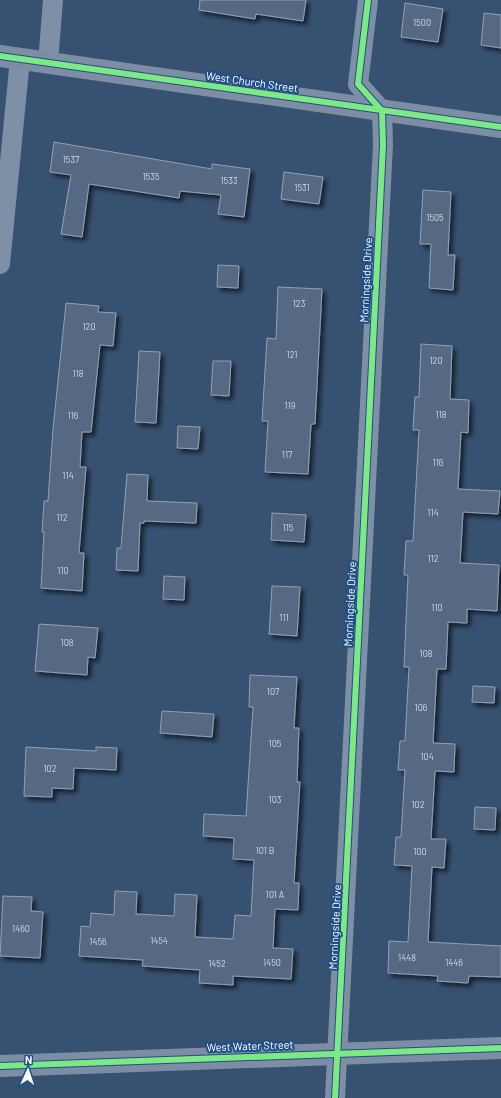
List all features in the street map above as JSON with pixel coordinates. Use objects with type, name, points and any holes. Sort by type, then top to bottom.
[{"type":"main road","name":"West Church Street","points":[[10,58],[48,62],[501,127]]},
{"type":"main road","name":"West Water Street","points":[[0,1066],[501,1048]]},
{"type":"street","points":[[48,62],[53,0]]},
{"type":"street","points":[[368,0],[358,84],[382,111]]},
{"type":"street","points":[[0,264],[10,58]]},
{"type":"street","name":"Morningside Drive","points":[[335,1098],[383,145],[382,111]]},
{"type":"building","points":[[200,0],[306,0],[303,21],[256,14],[255,19],[199,10]]},
{"type":"building","points":[[405,3],[443,9],[438,42],[401,37]]},
{"type":"building","points":[[484,13],[501,15],[501,48],[481,45]]},
{"type":"building","points":[[54,142],[212,169],[212,164],[250,169],[244,217],[218,214],[221,195],[180,191],[179,198],[89,184],[82,237],[61,234],[71,175],[50,172]]},
{"type":"building","points":[[284,172],[323,177],[319,204],[281,199]]},
{"type":"building","points":[[423,190],[451,192],[448,255],[455,255],[453,290],[429,288],[431,244],[420,244]]},
{"type":"building","points":[[218,265],[239,266],[238,288],[217,287]]},
{"type":"building","points":[[278,287],[322,289],[315,424],[311,424],[308,474],[265,472],[268,421],[262,421],[267,338],[276,339]]},
{"type":"building","points":[[66,303],[99,306],[98,312],[116,313],[113,346],[100,345],[91,432],[82,432],[80,467],[86,467],[79,553],[84,553],[82,591],[41,588],[44,501],[48,501],[53,429]]},
{"type":"building","points":[[421,344],[452,346],[450,399],[469,400],[468,433],[461,432],[458,489],[500,491],[498,514],[463,512],[460,563],[499,565],[497,611],[467,609],[467,623],[448,622],[446,669],[437,669],[433,743],[455,744],[454,772],[435,771],[431,839],[446,839],[444,868],[432,867],[428,942],[501,946],[501,977],[469,976],[468,983],[437,981],[438,976],[388,973],[389,941],[408,942],[412,866],[394,865],[396,837],[401,837],[405,770],[398,770],[400,741],[405,741],[409,667],[404,667],[408,575],[404,575],[406,541],[413,541],[419,430],[413,430],[415,397],[419,397]]},
{"type":"building","points":[[139,351],[160,352],[156,423],[135,422]]},
{"type":"building","points":[[213,361],[231,361],[229,396],[211,395]]},
{"type":"building","points":[[178,426],[200,427],[198,449],[177,448]]},
{"type":"building","points":[[127,474],[148,475],[147,501],[197,503],[196,523],[144,521],[144,523],[140,523],[138,571],[116,570],[117,548],[121,548]]},
{"type":"building","points":[[272,513],[306,515],[304,542],[271,540]]},
{"type":"building","points":[[164,576],[185,577],[184,600],[163,599]]},
{"type":"building","points":[[272,586],[300,587],[297,636],[269,634]]},
{"type":"building","points":[[39,624],[98,628],[95,658],[88,657],[87,675],[35,671]]},
{"type":"building","points":[[250,675],[297,677],[294,728],[299,728],[297,782],[300,782],[294,883],[299,883],[298,910],[275,909],[273,948],[293,949],[291,979],[233,976],[233,985],[199,983],[200,970],[142,966],[143,960],[79,956],[81,926],[90,927],[91,913],[114,915],[115,891],[137,892],[136,914],[174,916],[175,894],[197,895],[195,937],[233,939],[235,915],[251,916],[254,860],[233,859],[234,838],[203,836],[204,814],[246,816],[253,707],[249,707]]},
{"type":"building","points":[[473,686],[495,687],[494,703],[472,702]]},
{"type":"building","points":[[162,711],[214,714],[212,737],[160,733]]},
{"type":"building","points":[[26,747],[96,751],[96,747],[117,748],[116,770],[74,768],[73,789],[52,788],[52,797],[24,796]]},
{"type":"building","points":[[475,807],[496,808],[495,830],[474,829]]},
{"type":"building","points":[[3,896],[32,897],[31,911],[43,912],[40,958],[0,956]]},
{"type":"cycle path","points":[[335,1098],[383,145],[382,111],[358,84],[368,0]]},
{"type":"cycle path","points":[[0,56],[501,127]]},
{"type":"cycle path","points":[[0,1066],[501,1048]]}]
